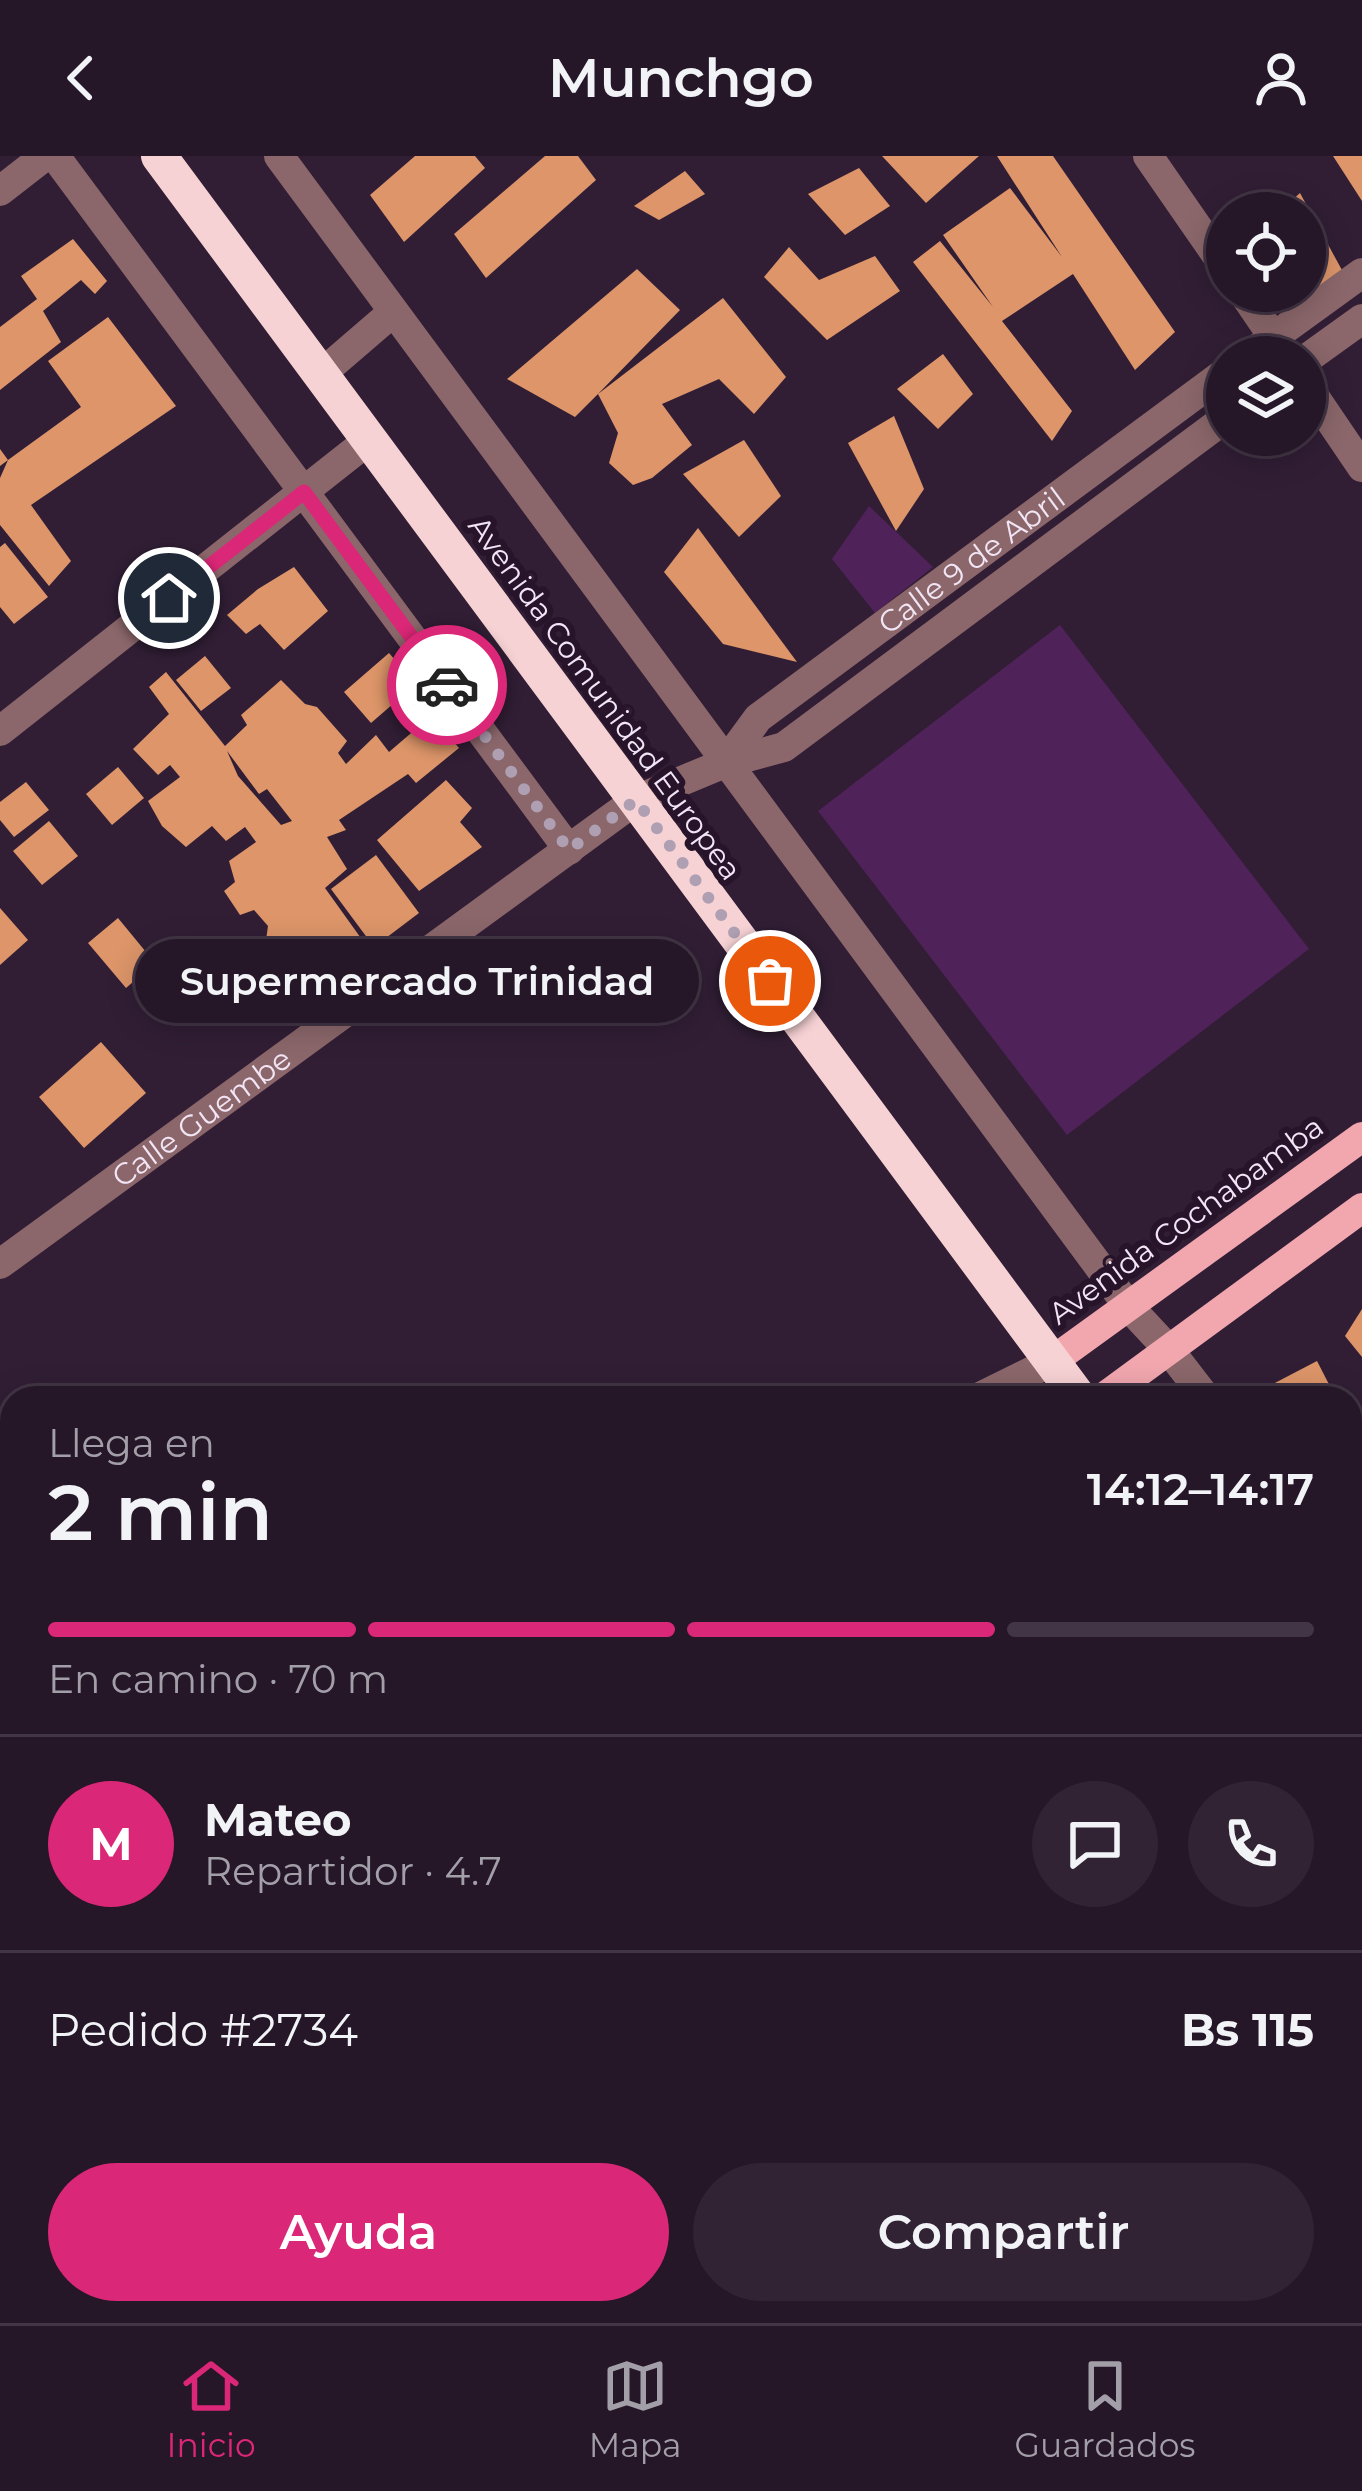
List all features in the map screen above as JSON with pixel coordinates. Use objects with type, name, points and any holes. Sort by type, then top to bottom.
[{"type":"highway","name":"Avenida Comunidad Europea","points":[[159,156],[1070,1386]]},
{"type":"main road","name":"Avenida Cochabamba","points":[[1051,1362],[1362,1137]]},
{"type":"main road","points":[[1120,1386],[1362,1208]]},
{"type":"street","points":[[0,191],[45,156]]},
{"type":"street","points":[[55,156],[569,850]]},
{"type":"street","points":[[279,156],[1129,1306],[1197,1386]]},
{"type":"street","points":[[1148,156],[1206,239]]},
{"type":"street","points":[[1293,336],[1362,272]]},
{"type":"street","points":[[322,374],[393,312]]},
{"type":"street","points":[[1326,345],[1362,319]]},
{"type":"street","name":"Calle 9 de Abril","points":[[725,763],[758,718],[1206,386]]},
{"type":"street","points":[[1326,414],[1362,467]]},
{"type":"street","name":"Calle 9 de Abril","points":[[636,800],[725,763],[784,747],[1206,434]]},
{"type":"street","points":[[0,731],[370,439]]},
{"type":"street","name":"Calle Guembe","points":[[0,1264],[636,800]]},
{"type":"street","points":[[1002,1386],[1051,1362]]},
{"type":"shaded area","points":[[869,506],[933,567],[875,613],[832,559]]},
{"type":"shaded area","points":[[1060,625],[1309,949],[1067,1135],[818,811]]},
{"type":"building","points":[[415,156],[475,156],[485,168],[404,242],[370,195]]},
{"type":"building","points":[[545,156],[578,156],[596,180],[486,278],[454,234]]},
{"type":"building","points":[[882,156],[979,156],[926,203]]},
{"type":"building","points":[[997,156],[1053,156],[1175,332],[1135,370],[1073,274],[1002,321],[1072,411],[1052,441],[913,262],[940,241],[993,307],[943,235],[1010,188],[1062,257]]},
{"type":"building","points":[[1333,156],[1362,156],[1362,201]]},
{"type":"building","points":[[859,168],[890,206],[845,235],[808,194]]},
{"type":"building","points":[[685,171],[705,194],[659,220],[634,206]]},
{"type":"building","points":[[73,239],[107,281],[95,294],[81,280],[43,311],[61,342],[0,390],[0,327],[37,299],[21,276]]},
{"type":"building","points":[[1326,241],[1343,272],[1326,282]]},
{"type":"building","points":[[789,247],[819,280],[875,256],[900,291],[827,340],[764,277]]},
{"type":"building","points":[[637,269],[680,310],[575,417],[507,379]]},
{"type":"building","points":[[723,298],[786,377],[754,414],[719,379],[662,404],[692,445],[652,478],[633,485],[609,463],[618,433],[598,394]]},
{"type":"building","points":[[108,317],[176,406],[31,505],[71,561],[49,586],[0,525],[0,478],[8,460],[81,407],[48,361]]},
{"type":"building","points":[[943,354],[973,394],[938,429],[897,389]]},
{"type":"building","points":[[894,416],[924,489],[896,531],[848,443]]},
{"type":"building","points":[[744,440],[781,496],[739,537],[683,474]]},
{"type":"building","points":[[698,528],[797,662],[723,644],[664,572]]},
{"type":"building","points":[[5,543],[48,597],[14,624],[0,607],[0,547]]},
{"type":"building","points":[[294,567],[328,611],[284,650],[260,624],[246,634],[227,615]]},
{"type":"building","points":[[389,653],[416,684],[371,723],[344,692]]},
{"type":"building","points":[[205,656],[231,688],[201,711],[176,680]]},
{"type":"building","points":[[166,672],[225,746],[247,725],[241,715],[281,680],[305,704],[317,707],[347,741],[338,753],[346,764],[376,735],[389,752],[431,716],[459,748],[416,783],[408,774],[339,820],[346,830],[327,837],[347,869],[325,888],[363,941],[328,969],[334,987],[288,1021],[251,983],[278,959],[266,940],[268,926],[254,910],[240,915],[224,891],[235,882],[229,861],[256,842],[245,827],[226,841],[212,826],[186,847],[162,826],[148,801],[180,777],[170,765],[158,775],[133,749],[169,714],[149,687]],"holes":[[[227,751],[259,794],[267,789],[292,821],[281,825],[238,776]]]},
{"type":"building","points":[[118,767],[144,798],[112,825],[86,794]]},
{"type":"building","points":[[446,780],[472,808],[460,822],[482,847],[419,891],[377,840]]},
{"type":"building","points":[[26,782],[49,810],[14,837],[0,820],[0,802]]},
{"type":"building","points":[[49,821],[78,856],[42,885],[13,851]]},
{"type":"building","points":[[376,855],[419,913],[374,947],[331,889]]},
{"type":"building","points":[[0,908],[28,940],[0,965]]},
{"type":"building","points":[[118,918],[155,963],[126,988],[88,943]]},
{"type":"building","points":[[101,1042],[146,1093],[84,1148],[39,1097]]},
{"type":"building","points":[[1362,1309],[1362,1357],[1345,1336]]},
{"type":"building","points":[[1317,1361],[1330,1386],[1269,1386]]},
{"type":"way so far","points":[[447,685],[569,850],[636,800],[770,981]]},
{"type":"place","name":"Supermercado Trinidad","points":[[770,981]]},
{"type":"route","points":[[169,598],[304,492],[447,685]]}]
